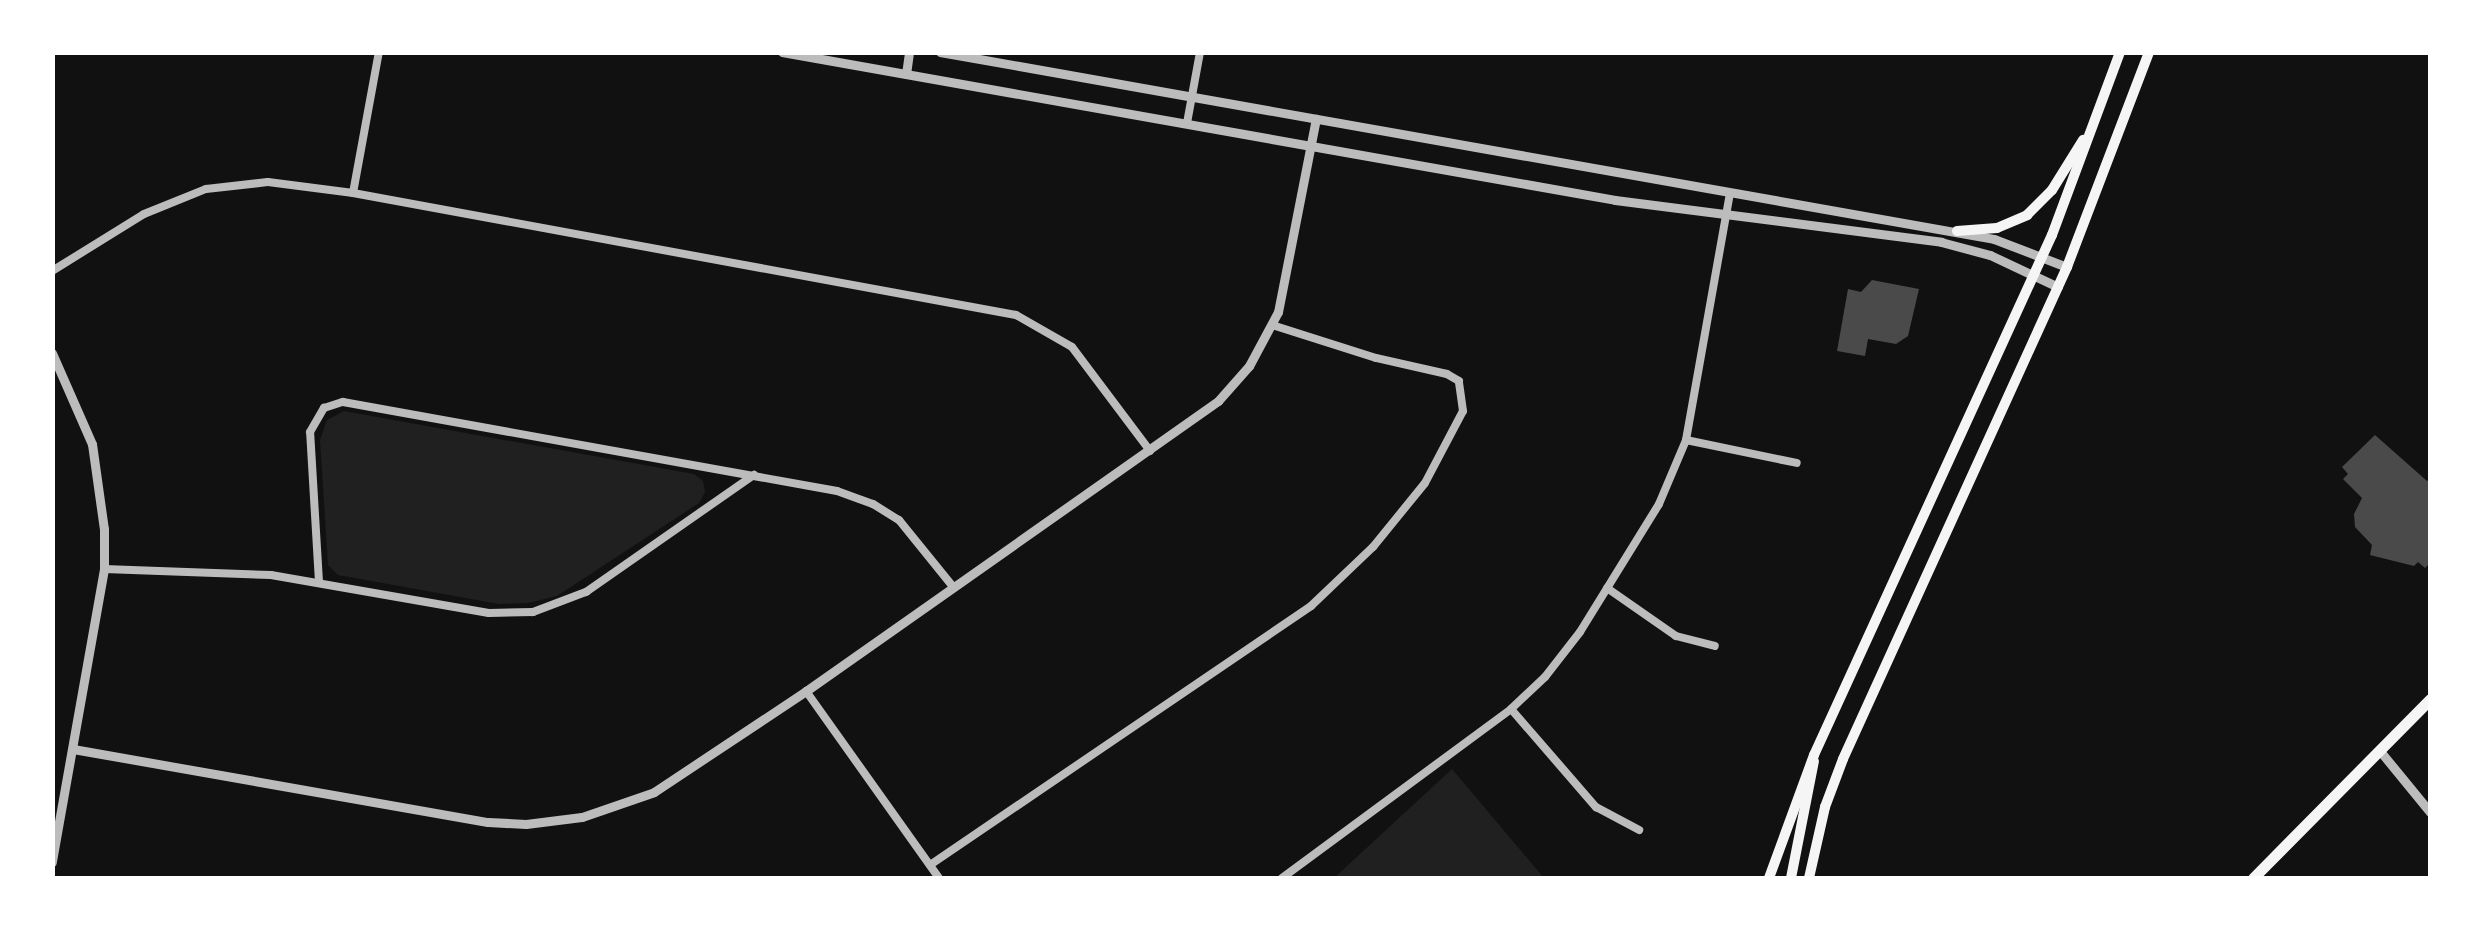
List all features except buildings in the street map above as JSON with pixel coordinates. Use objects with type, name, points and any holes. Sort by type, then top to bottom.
[{"type":"main road","points":[[1768,878],[1814,755],[2035,276],[2120,52]]},
{"type":"main road","points":[[1809,878],[1825,807],[1843,758],[2067,267],[2149,52]]},
{"type":"main road","points":[[1957,232],[1997,228],[2027,215],[2064,173],[2099,113]]},
{"type":"main road","points":[[2254,878],[2430,700]]},
{"type":"main road","points":[[1791,878],[1814,777],[1814,755]]},
{"type":"street","points":[[353,193],[379,52]]},
{"type":"street","points":[[782,52],[1726,215],[1941,242],[1990,255],[2058,287]]},
{"type":"street","points":[[906,74],[910,52]]},
{"type":"street","points":[[940,52],[1957,232],[2009,242],[2067,267]]},
{"type":"street","points":[[1187,124],[1200,52]]},
{"type":"street","points":[[73,750],[468,820],[526,824],[582,817],[654,792],[806,691],[1218,401],[1249,366],[1272,324],[1286,279],[1316,120]]},
{"type":"street","points":[[52,271],[144,214],[206,189],[268,182],[353,193],[1016,315],[1058,336],[1084,359],[1150,452]]},
{"type":"street","points":[[1282,878],[1511,709],[1561,658],[1608,588],[1658,504],[1686,440],[1730,193]]},
{"type":"street","points":[[930,865],[1312,606],[1374,547],[1425,483],[1463,411],[1459,381],[1272,324]]},
{"type":"street","points":[[52,353],[76,398],[98,469],[104,569],[52,862]]},
{"type":"street","points":[[319,582],[310,442],[319,413],[336,403],[349,402],[837,491],[887,511],[920,543],[954,588]]},
{"type":"street","points":[[1686,440],[1798,463]]},
{"type":"street","points":[[104,569],[256,574],[489,612],[542,610],[586,592],[754,475]]},
{"type":"street","points":[[1608,588],[1676,636],[1715,646]]},
{"type":"street","points":[[806,691],[939,878]]},
{"type":"street","points":[[1511,709],[1596,807],[1639,830]]},
{"type":"street","points":[[2380,751],[2430,812]]},
{"type":"shaded area","points":[[344,411],[694,474],[703,481],[705,492],[699,503],[557,596],[528,603],[499,604],[338,575],[328,565],[320,440],[327,420]]},
{"type":"shaded area","points":[[1452,769],[1544,878],[1334,878]]}]
